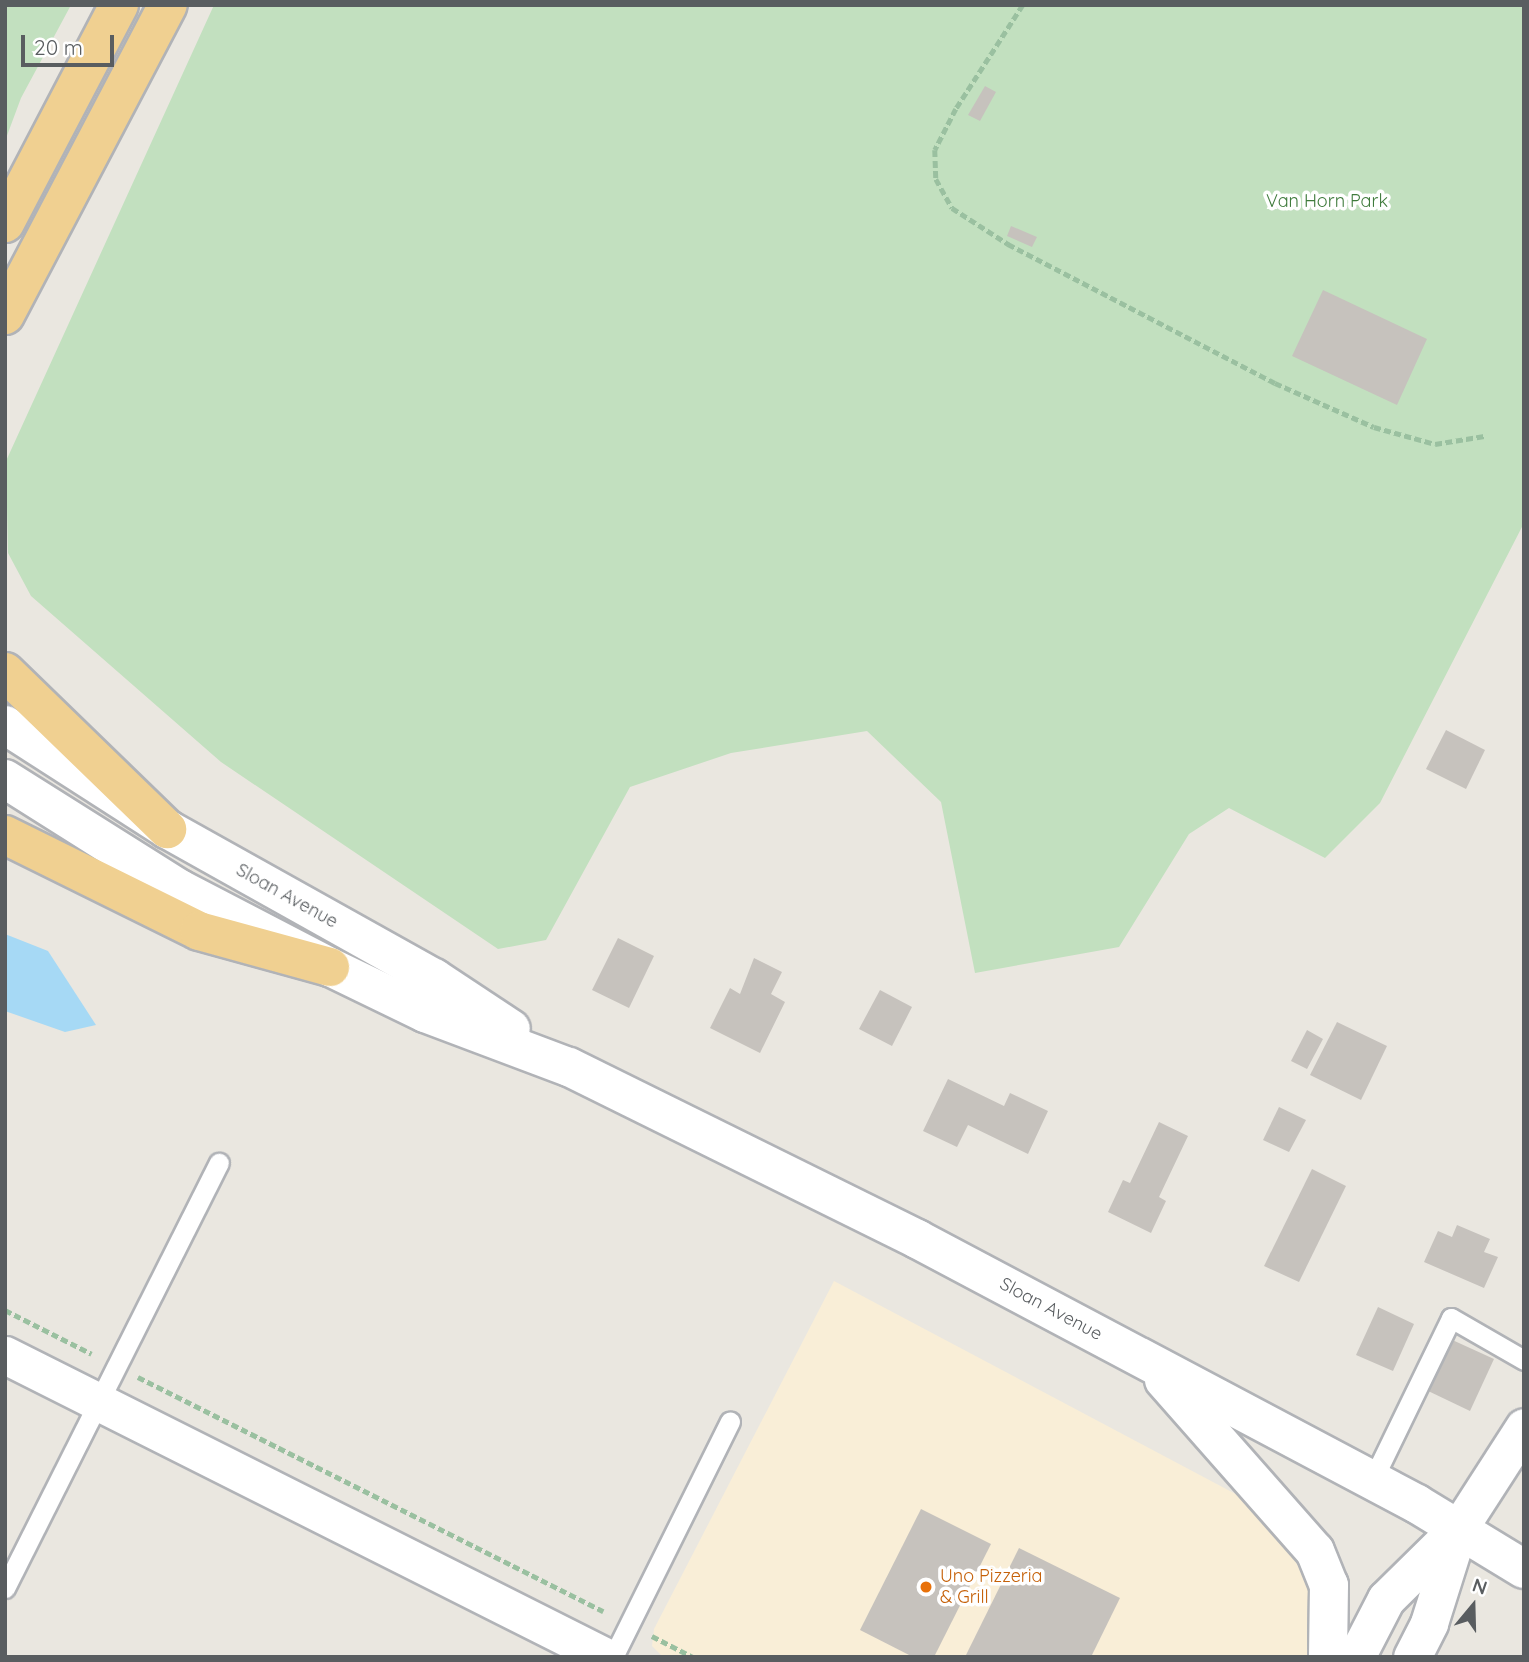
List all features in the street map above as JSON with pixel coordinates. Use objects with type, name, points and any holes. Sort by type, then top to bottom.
[{"type":"highway","points":[[5,223],[119,5]]},
{"type":"highway","points":[[5,315],[168,5]]},
{"type":"highway","points":[[5,672],[167,829]]},
{"type":"highway","points":[[5,835],[199,931],[330,967]]},
{"type":"main road","name":"Sloan Avenue","points":[[5,725],[167,829],[434,978],[569,1067]]},
{"type":"main road","name":"Sloan Avenue","points":[[5,779],[180,888],[330,967],[425,1013],[569,1067],[917,1239],[1459,1528],[1523,1570]]},
{"type":"main road","points":[[1146,1360],[1315,1551],[1329,1585],[1328,1657]]},
{"type":"street","points":[[5,1355],[606,1657]]},
{"type":"street","points":[[1356,1657],[1387,1599],[1459,1528],[1524,1427]]},
{"type":"street","points":[[1412,1657],[1429,1623],[1459,1528]]},
{"type":"lane","points":[[5,1588],[219,1163]]},
{"type":"lane","points":[[1372,1481],[1451,1318],[1524,1360]]},
{"type":"lane","points":[[612,1657],[730,1421]]},
{"type":"path","points":[[1023,5],[956,109],[935,150],[936,179],[952,208],[1008,244],[1238,364],[1374,427],[1435,444],[1484,436]]},
{"type":"path","points":[[5,1310],[92,1354]]},
{"type":"path","points":[[137,1376],[603,1611]]},
{"type":"path","points":[[652,1636],[693,1657]]},
{"type":"shaded area","points":[[834,1281],[1245,1499],[1310,1566],[1314,1657],[663,1657],[652,1646],[654,1629]]},
{"type":"green space","points":[[5,5],[71,5],[21,98],[5,141]]},
{"type":"green space","name":"Van Horn Park","points":[[214,5],[1524,5],[1524,523],[1380,803],[1325,858],[1229,808],[1189,834],[1119,947],[975,973],[941,802],[867,731],[731,753],[630,787],[546,940],[498,949],[221,762],[31,596],[8,553],[6,461]]},
{"type":"water","points":[[5,934],[48,951],[96,1025],[65,1032],[5,1011]]},
{"type":"building","points":[[985,86],[996,92],[980,121],[968,115]]},
{"type":"building","points":[[1011,226],[1037,237],[1032,247],[1007,236]]},
{"type":"building","points":[[1323,290],[1427,339],[1397,405],[1292,356]]},
{"type":"building","points":[[1446,730],[1485,750],[1466,789],[1426,769]]},
{"type":"building","points":[[618,938],[654,956],[629,1008],[592,990]]},
{"type":"building","points":[[754,958],[782,972],[771,994],[785,1002],[760,1053],[710,1028],[730,988],[740,994]]},
{"type":"building","points":[[880,990],[912,1007],[892,1046],[859,1029]]},
{"type":"building","points":[[1337,1022],[1387,1046],[1361,1100],[1310,1075]]},
{"type":"building","points":[[1307,1030],[1323,1039],[1307,1069],[1291,1061]]},
{"type":"building","points":[[948,1079],[1004,1106],[1010,1093],[1048,1111],[1028,1154],[968,1125],[957,1147],[923,1131]]},
{"type":"building","points":[[1279,1107],[1306,1120],[1289,1152],[1263,1140]]},
{"type":"building","points":[[1159,1122],[1188,1136],[1159,1197],[1166,1201],[1151,1233],[1108,1212],[1123,1180],[1130,1183]]},
{"type":"building","points":[[1312,1169],[1346,1186],[1299,1282],[1264,1266]]},
{"type":"building","points":[[1457,1225],[1490,1239],[1484,1252],[1498,1257],[1484,1288],[1424,1262],[1438,1231],[1452,1237]]},
{"type":"building","points":[[1378,1307],[1414,1324],[1393,1371],[1356,1355]]},
{"type":"building","points":[[1448,1338],[1494,1359],[1470,1411],[1424,1389]]},
{"type":"building","name":"Uno Pizzeria & Grill","points":[[921,1509],[991,1544],[934,1657],[913,1657],[860,1630]]},
{"type":"building","points":[[1019,1548],[1120,1598],[1091,1657],[965,1657]]},
{"type":"place","name":"Uno Pizzeria & Grill","points":[[926,1587]]}]
